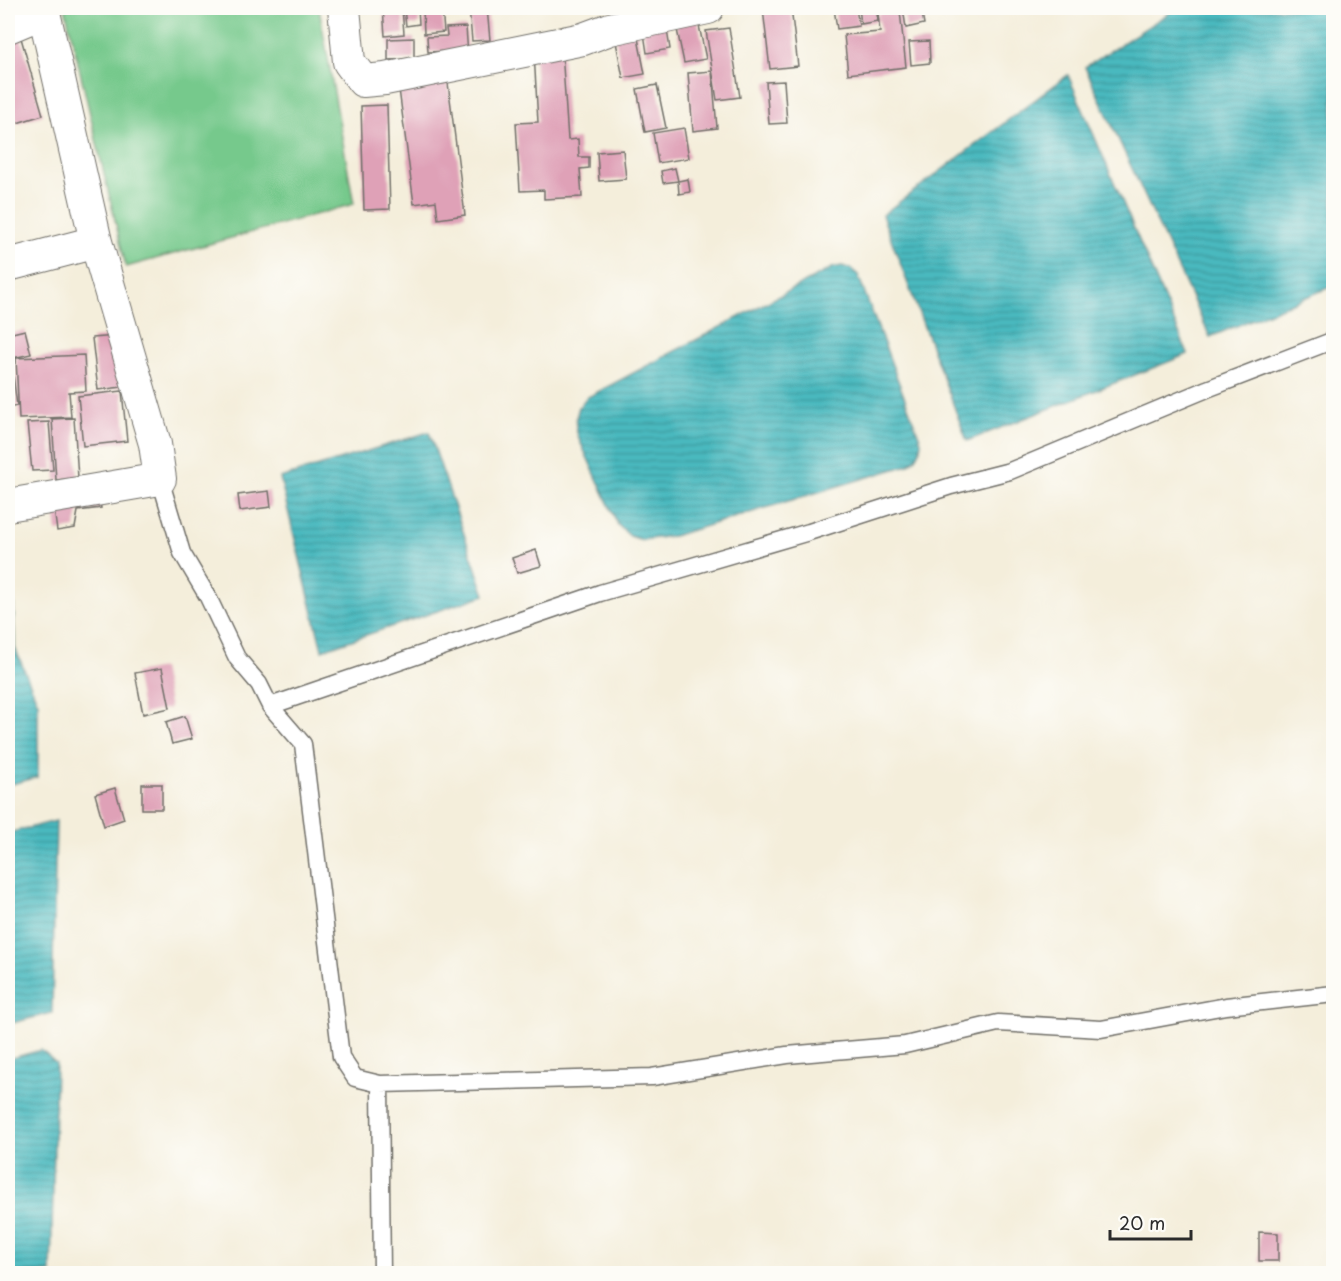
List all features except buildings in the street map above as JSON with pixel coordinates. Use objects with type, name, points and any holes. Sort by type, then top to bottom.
[{"type":"street","points":[[344,8],[349,62],[363,81],[385,79],[583,39],[610,29],[708,8]]},
{"type":"street","points":[[8,27],[43,10],[96,243],[155,444],[160,479],[8,506]]},
{"type":"street","points":[[8,265],[96,243]]},
{"type":"lane","points":[[270,706],[600,593],[820,529],[951,486],[1010,471],[1334,340]]},
{"type":"lane","points":[[160,479],[182,553],[208,597],[237,658],[259,684],[270,706],[303,744],[341,1057],[355,1078],[380,1084],[652,1077],[787,1055],[905,1045],[998,1023],[1101,1029],[1226,1006],[1334,994]]},
{"type":"lane","points":[[380,1084],[382,1274]]},
{"type":"green space","points":[[65,8],[319,8],[354,204],[126,267]]},
{"type":"water","points":[[1177,8],[1333,8],[1333,286],[1210,337],[1085,67]]},
{"type":"water","points":[[1068,75],[1188,354],[967,441],[882,215]]},
{"type":"water","points":[[842,266],[858,275],[921,441],[916,457],[908,465],[673,536],[642,540],[630,536],[618,525],[579,439],[576,418],[579,407],[586,398],[832,268]]},
{"type":"water","points":[[429,432],[485,595],[322,650],[280,478]]},
{"type":"water","points":[[13,586],[15,648],[38,703],[38,777],[8,785],[8,587]]},
{"type":"water","points":[[56,821],[52,1013],[8,1024],[8,833]]},
{"type":"water","points":[[41,1050],[56,1063],[51,1273],[8,1273],[8,1059]]}]
